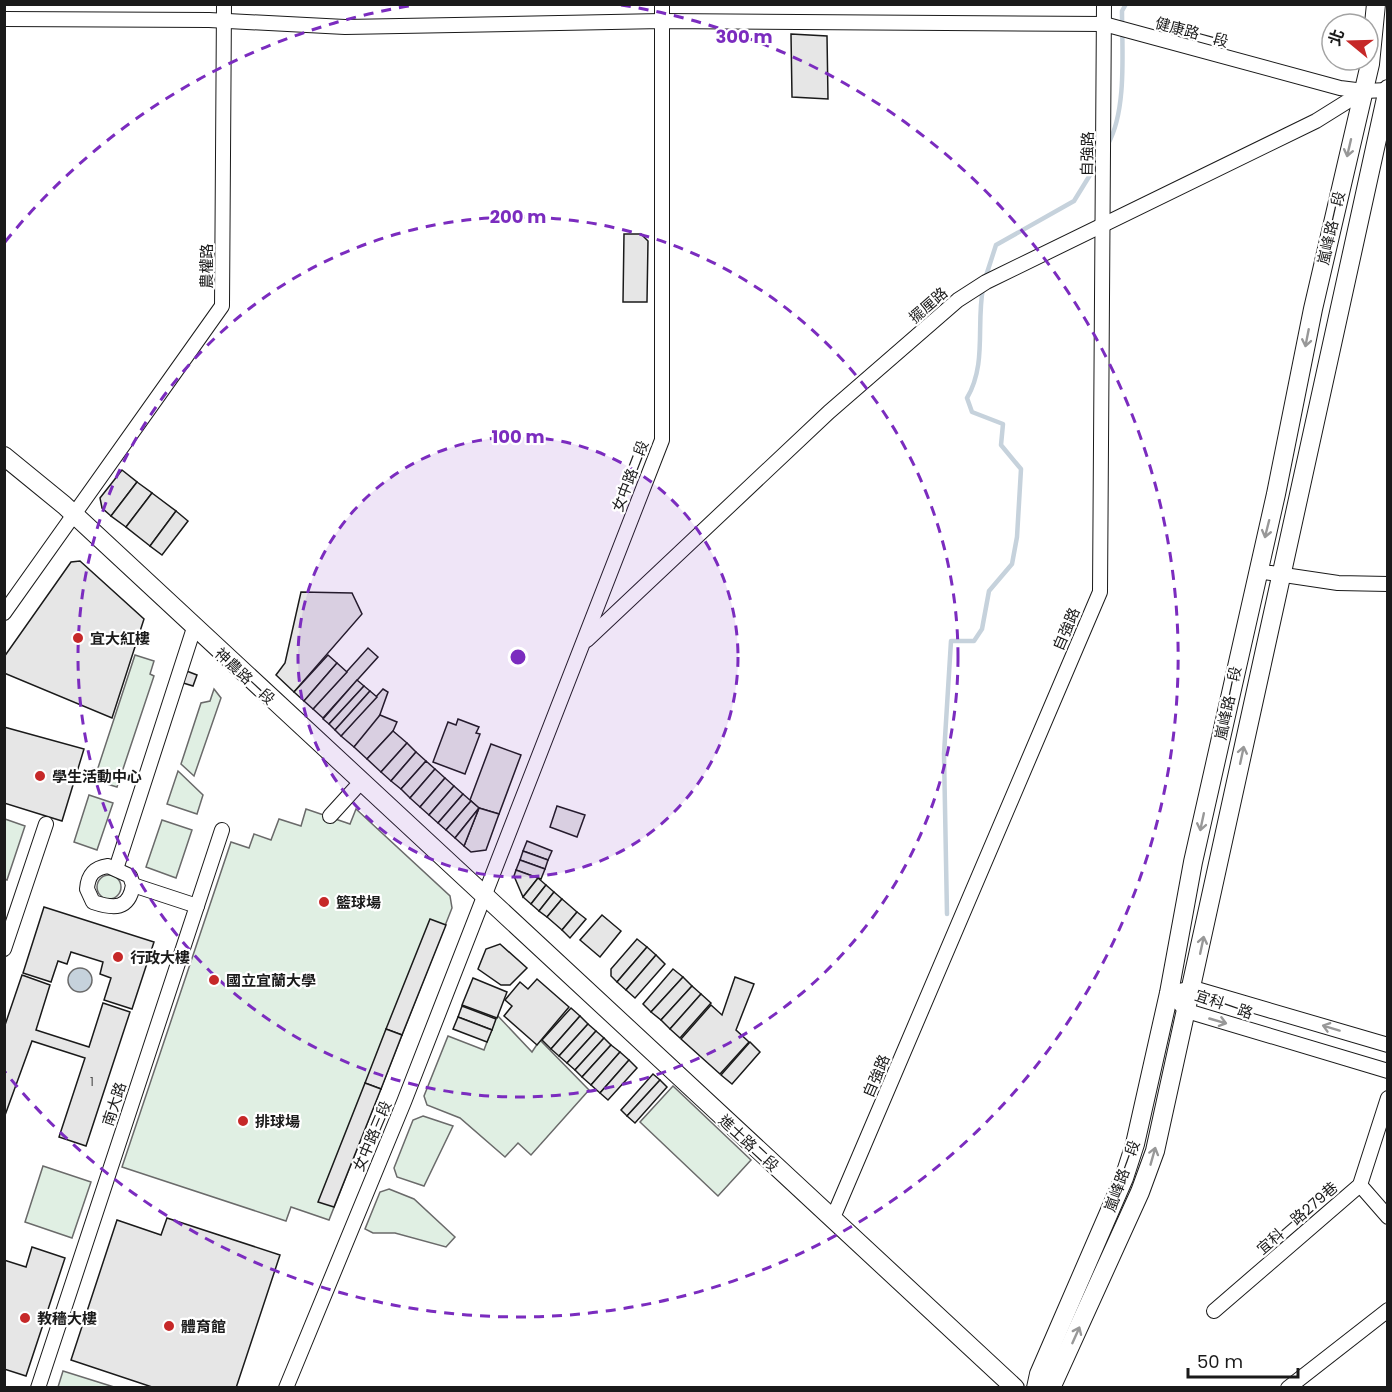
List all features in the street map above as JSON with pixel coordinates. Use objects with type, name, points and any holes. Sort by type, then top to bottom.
[{"type":"main road","name":"嵐峰路一段","points":[[1036,1388],[1039,1374],[1131,1160],[1169,993],[1193,862],[1315,298],[1370,64],[1376,4]]},
{"type":"main road","name":"嵐峰路一段","points":[[1052,1388],[1149,1170],[1193,988],[1387,89]]},
{"type":"main road","name":"神農路一段","points":[[4,456],[74,516],[485,897]]},
{"type":"main road","name":"進士路二段","points":[[485,897],[831,1220],[1015,1388]]},
{"type":"street","name":"農權路","points":[[4,613],[222,306],[224,4]]},
{"type":"street","name":"女中路二段","points":[[485,897],[662,440],[664,414],[663,4]]},
{"type":"street","name":"自強路","points":[[831,1220],[1101,591],[1104,4]]},
{"type":"street","name":"健康路一段","points":[[4,19],[223,21],[345,27],[662,21],[1104,24],[1315,82],[1364,91],[1387,89]]},
{"type":"street","name":"擺厘路","points":[[583,644],[821,420],[958,300],[986,282],[1316,121],[1364,91]]},
{"type":"street","points":[[1257,571],[1282,577],[1388,584]]},
{"type":"street","points":[[116,869],[194,628]]},
{"type":"street","points":[[330,816],[360,783]]},
{"type":"street","points":[[4,949],[46,824]]},
{"type":"street","name":"南大路","points":[[38,1388],[222,830]]},
{"type":"street","points":[[99,867],[116,869],[129,876],[133,885],[127,903],[119,908],[93,902],[87,889],[92,872],[99,867]]},
{"type":"street","points":[[133,885],[197,906]]},
{"type":"street","name":"女中路三段","points":[[286,1388],[485,897]]},
{"type":"street","name":"宜科一路","points":[[1169,993],[1193,988],[1388,1045]]},
{"type":"street","name":"宜科一路","points":[[1169,993],[1187,1011],[1388,1071]]},
{"type":"street","name":"宜科一路279巷","points":[[1214,1311],[1360,1185],[1388,1098]]},
{"type":"street","points":[[1360,1185],[1388,1217]]},
{"type":"street","points":[[1288,1388],[1388,1310]]},
{"type":"green space","points":[[135,655],[154,661],[150,674],[154,676],[117,787],[94,780]]},
{"type":"green space","points":[[214,689],[221,698],[194,776],[181,764],[201,703],[210,701]]},
{"type":"green space","points":[[178,771],[203,795],[197,814],[167,804]]},
{"type":"green space","points":[[89,795],[113,803],[97,850],[74,842]]},
{"type":"green space","points":[[306,809],[350,824],[356,809],[450,896],[452,908],[329,1220],[291,1207],[286,1221],[122,1167],[231,842],[249,848],[254,834],[271,840],[279,819],[301,826]]},
{"type":"green space","points":[[5,819],[25,826],[7,880],[4,879]]},
{"type":"green space","points":[[162,820],[192,830],[176,878],[146,867]]},
{"type":"green space","points":[[109,875],[114,876],[120,882],[120,892],[114,898],[109,899],[104,898],[98,892],[97,887],[98,882],[104,876]]},
{"type":"green space","points":[[497,1015],[532,1052],[540,1040],[589,1090],[531,1155],[518,1143],[505,1157],[460,1118],[427,1105],[424,1096],[448,1036],[484,1050]]},
{"type":"green space","points":[[673,1086],[751,1160],[718,1196],[640,1122]]},
{"type":"green space","points":[[423,1116],[453,1126],[424,1186],[397,1177],[394,1168],[413,1120]]},
{"type":"green space","points":[[43,1166],[91,1182],[72,1238],[25,1222]]},
{"type":"green space","points":[[389,1189],[414,1199],[455,1237],[446,1247],[395,1233],[373,1233],[365,1229],[380,1192]]},
{"type":"green space","points":[[63,1371],[114,1387],[58,1387]]},
{"type":"shaded area","points":[[80,968],[89,971],[92,980],[89,989],[80,992],[71,989],[68,980],[71,971]]},
{"type":"building","points":[[791,34],[827,36],[828,99],[792,97]]},
{"type":"building","points":[[624,234],[641,234],[648,241],[647,302],[623,302]]},
{"type":"building","points":[[122,470],[137,482],[111,516],[102,508],[100,498]]},
{"type":"building","points":[[137,482],[152,493],[126,527],[111,516]]},
{"type":"building","points":[[152,493],[176,511],[150,546],[126,527]]},
{"type":"building","points":[[176,511],[188,521],[162,555],[150,546]]},
{"type":"building","name":"宜大紅樓","points":[[80,561],[144,619],[112,718],[4,673],[4,657],[71,562]]},
{"type":"building","points":[[301,592],[352,593],[362,614],[294,692],[276,675],[285,663]]},
{"type":"building","points":[[368,648],[378,657],[323,718],[313,709]]},
{"type":"building","points":[[328,655],[337,663],[304,701],[294,692]]},
{"type":"building","points":[[337,663],[347,672],[313,709],[304,701]]},
{"type":"building","points":[[184,670],[197,675],[193,686],[180,682]]},
{"type":"building","points":[[357,680],[364,686],[329,724],[323,719]]},
{"type":"building","points":[[364,686],[370,691],[335,730],[329,724]]},
{"type":"building","points":[[383,689],[388,692],[378,720],[354,747],[341,736]]},
{"type":"building","points":[[370,691],[377,697],[341,736],[335,730]]},
{"type":"building","points":[[380,715],[397,722],[393,731],[367,759],[354,747]]},
{"type":"building","points":[[458,719],[479,727],[476,733],[480,734],[465,774],[433,762],[448,722],[456,725]]},
{"type":"building","name":"學生活動中心","points":[[4,727],[84,749],[62,821],[4,803]]},
{"type":"building","points":[[393,731],[407,743],[381,772],[367,759]]},
{"type":"building","points":[[407,743],[416,752],[391,781],[381,772]]},
{"type":"building","points":[[491,744],[521,755],[499,814],[479,808],[470,800]]},
{"type":"building","points":[[416,752],[426,761],[401,789],[391,781]]},
{"type":"building","points":[[426,761],[435,769],[410,798],[401,789]]},
{"type":"building","points":[[435,769],[445,778],[420,807],[410,798]]},
{"type":"building","points":[[445,778],[454,786],[429,815],[420,807]]},
{"type":"building","points":[[454,786],[463,794],[438,823],[429,815]]},
{"type":"building","points":[[463,794],[471,801],[446,830],[438,823]]},
{"type":"building","points":[[471,801],[479,808],[455,838],[446,830]]},
{"type":"building","points":[[557,806],[585,815],[577,837],[550,827]]},
{"type":"building","points":[[479,808],[499,814],[486,850],[471,852],[464,846]]},
{"type":"building","points":[[479,808],[464,846],[455,838]]},
{"type":"building","points":[[527,841],[552,851],[548,860],[523,851]]},
{"type":"building","points":[[523,851],[548,860],[545,869],[520,860]]},
{"type":"building","points":[[520,860],[545,869],[541,879],[516,870]]},
{"type":"building","points":[[516,870],[538,878],[523,897],[514,876]]},
{"type":"building","points":[[538,878],[546,885],[531,904],[523,897]]},
{"type":"building","points":[[546,885],[554,892],[539,911],[531,904]]},
{"type":"building","points":[[554,892],[562,899],[547,917],[539,911]]},
{"type":"building","points":[[562,899],[577,912],[562,930],[547,917]]},
{"type":"building","name":"行政大樓","points":[[44,907],[154,942],[132,1009],[104,1000],[111,978],[100,974],[103,962],[71,952],[67,964],[58,961],[51,982],[23,973]]},
{"type":"building","points":[[577,912],[586,919],[570,938],[562,930]]},
{"type":"building","points":[[602,915],[621,931],[600,957],[580,940]]},
{"type":"building","points":[[430,919],[446,925],[402,1035],[386,1029]]},
{"type":"building","points":[[637,939],[647,947],[617,982],[611,976],[611,969]]},
{"type":"building","points":[[500,944],[527,968],[510,985],[501,985],[478,969],[486,949]]},
{"type":"building","points":[[647,947],[656,955],[626,990],[617,982]]},
{"type":"building","points":[[656,955],[665,964],[635,998],[626,990]]},
{"type":"building","points":[[673,969],[683,977],[651,1012],[643,1004]]},
{"type":"building","points":[[22,975],[50,985],[36,1030],[89,1047],[103,1003],[130,1012],[86,1146],[59,1137],[85,1058],[32,1041],[4,1118],[4,1028]]},
{"type":"building","points":[[683,977],[692,986],[661,1020],[651,1012]]},
{"type":"building","points":[[735,977],[754,984],[736,1030],[749,1042],[720,1074],[681,1039],[711,1005],[722,1015]]},
{"type":"building","points":[[473,978],[507,992],[497,1018],[462,1005]]},
{"type":"building","points":[[537,979],[569,1007],[537,1045],[504,1016],[512,1006],[505,1000],[520,982],[528,989]]},
{"type":"building","points":[[692,986],[701,994],[670,1029],[661,1020]]},
{"type":"building","points":[[701,994],[711,1003],[680,1038],[670,1029]]},
{"type":"building","points":[[462,1006],[496,1019],[492,1030],[458,1017]]},
{"type":"building","points":[[571,1008],[580,1016],[551,1049],[542,1040]]},
{"type":"building","points":[[580,1016],[588,1024],[559,1056],[551,1049]]},
{"type":"building","points":[[458,1017],[492,1030],[487,1042],[453,1029]]},
{"type":"building","points":[[588,1024],[596,1031],[567,1063],[559,1056]]},
{"type":"building","points":[[386,1029],[402,1035],[381,1089],[365,1083]]},
{"type":"building","points":[[596,1031],[604,1038],[575,1070],[567,1063]]},
{"type":"building","points":[[604,1038],[611,1045],[582,1077],[575,1070]]},
{"type":"building","points":[[750,1042],[760,1052],[732,1084],[721,1075]]},
{"type":"building","points":[[611,1045],[620,1052],[591,1085],[582,1077]]},
{"type":"building","points":[[620,1052],[629,1060],[600,1093],[591,1085]]},
{"type":"building","points":[[629,1060],[637,1068],[608,1100],[600,1093]]},
{"type":"building","points":[[653,1074],[660,1080],[627,1116],[621,1110]]},
{"type":"building","points":[[660,1080],[667,1087],[635,1123],[627,1116]]},
{"type":"building","points":[[365,1083],[381,1089],[334,1207],[318,1202]]},
{"type":"building","name":"體育館","points":[[167,1218],[280,1255],[236,1388],[155,1388],[71,1360],[117,1220],[161,1235]]},
{"type":"building","name":"教穡大樓","points":[[32,1247],[65,1258],[26,1376],[4,1369],[4,1260],[26,1267]]},
{"type":"waterway","points":[[1108,144],[1114,130],[1121,97],[1122,11],[1126,4]]},
{"type":"waterway","points":[[985,279],[996,245],[1074,201],[1098,162]]},
{"type":"waterway","points":[[947,914],[944,754],[951,641],[974,641],[982,629],[989,591],[1012,564],[1017,537],[1021,469],[1001,445],[1003,424],[972,412],[967,398],[977,372],[983,288]]},
{"type":"place","name":"宜大紅樓","points":[[78,638]]},
{"type":"place","name":"學生活動中心","points":[[40,776]]},
{"type":"place","name":"籃球場","points":[[324,902]]},
{"type":"place","name":"行政大樓","points":[[118,957]]},
{"type":"place","name":"國立宜蘭大學","points":[[214,980]]},
{"type":"place","name":"排球場","points":[[243,1121]]},
{"type":"place","name":"教穡大樓","points":[[25,1318]]},
{"type":"place","name":"體育館","points":[[169,1326]]}]
